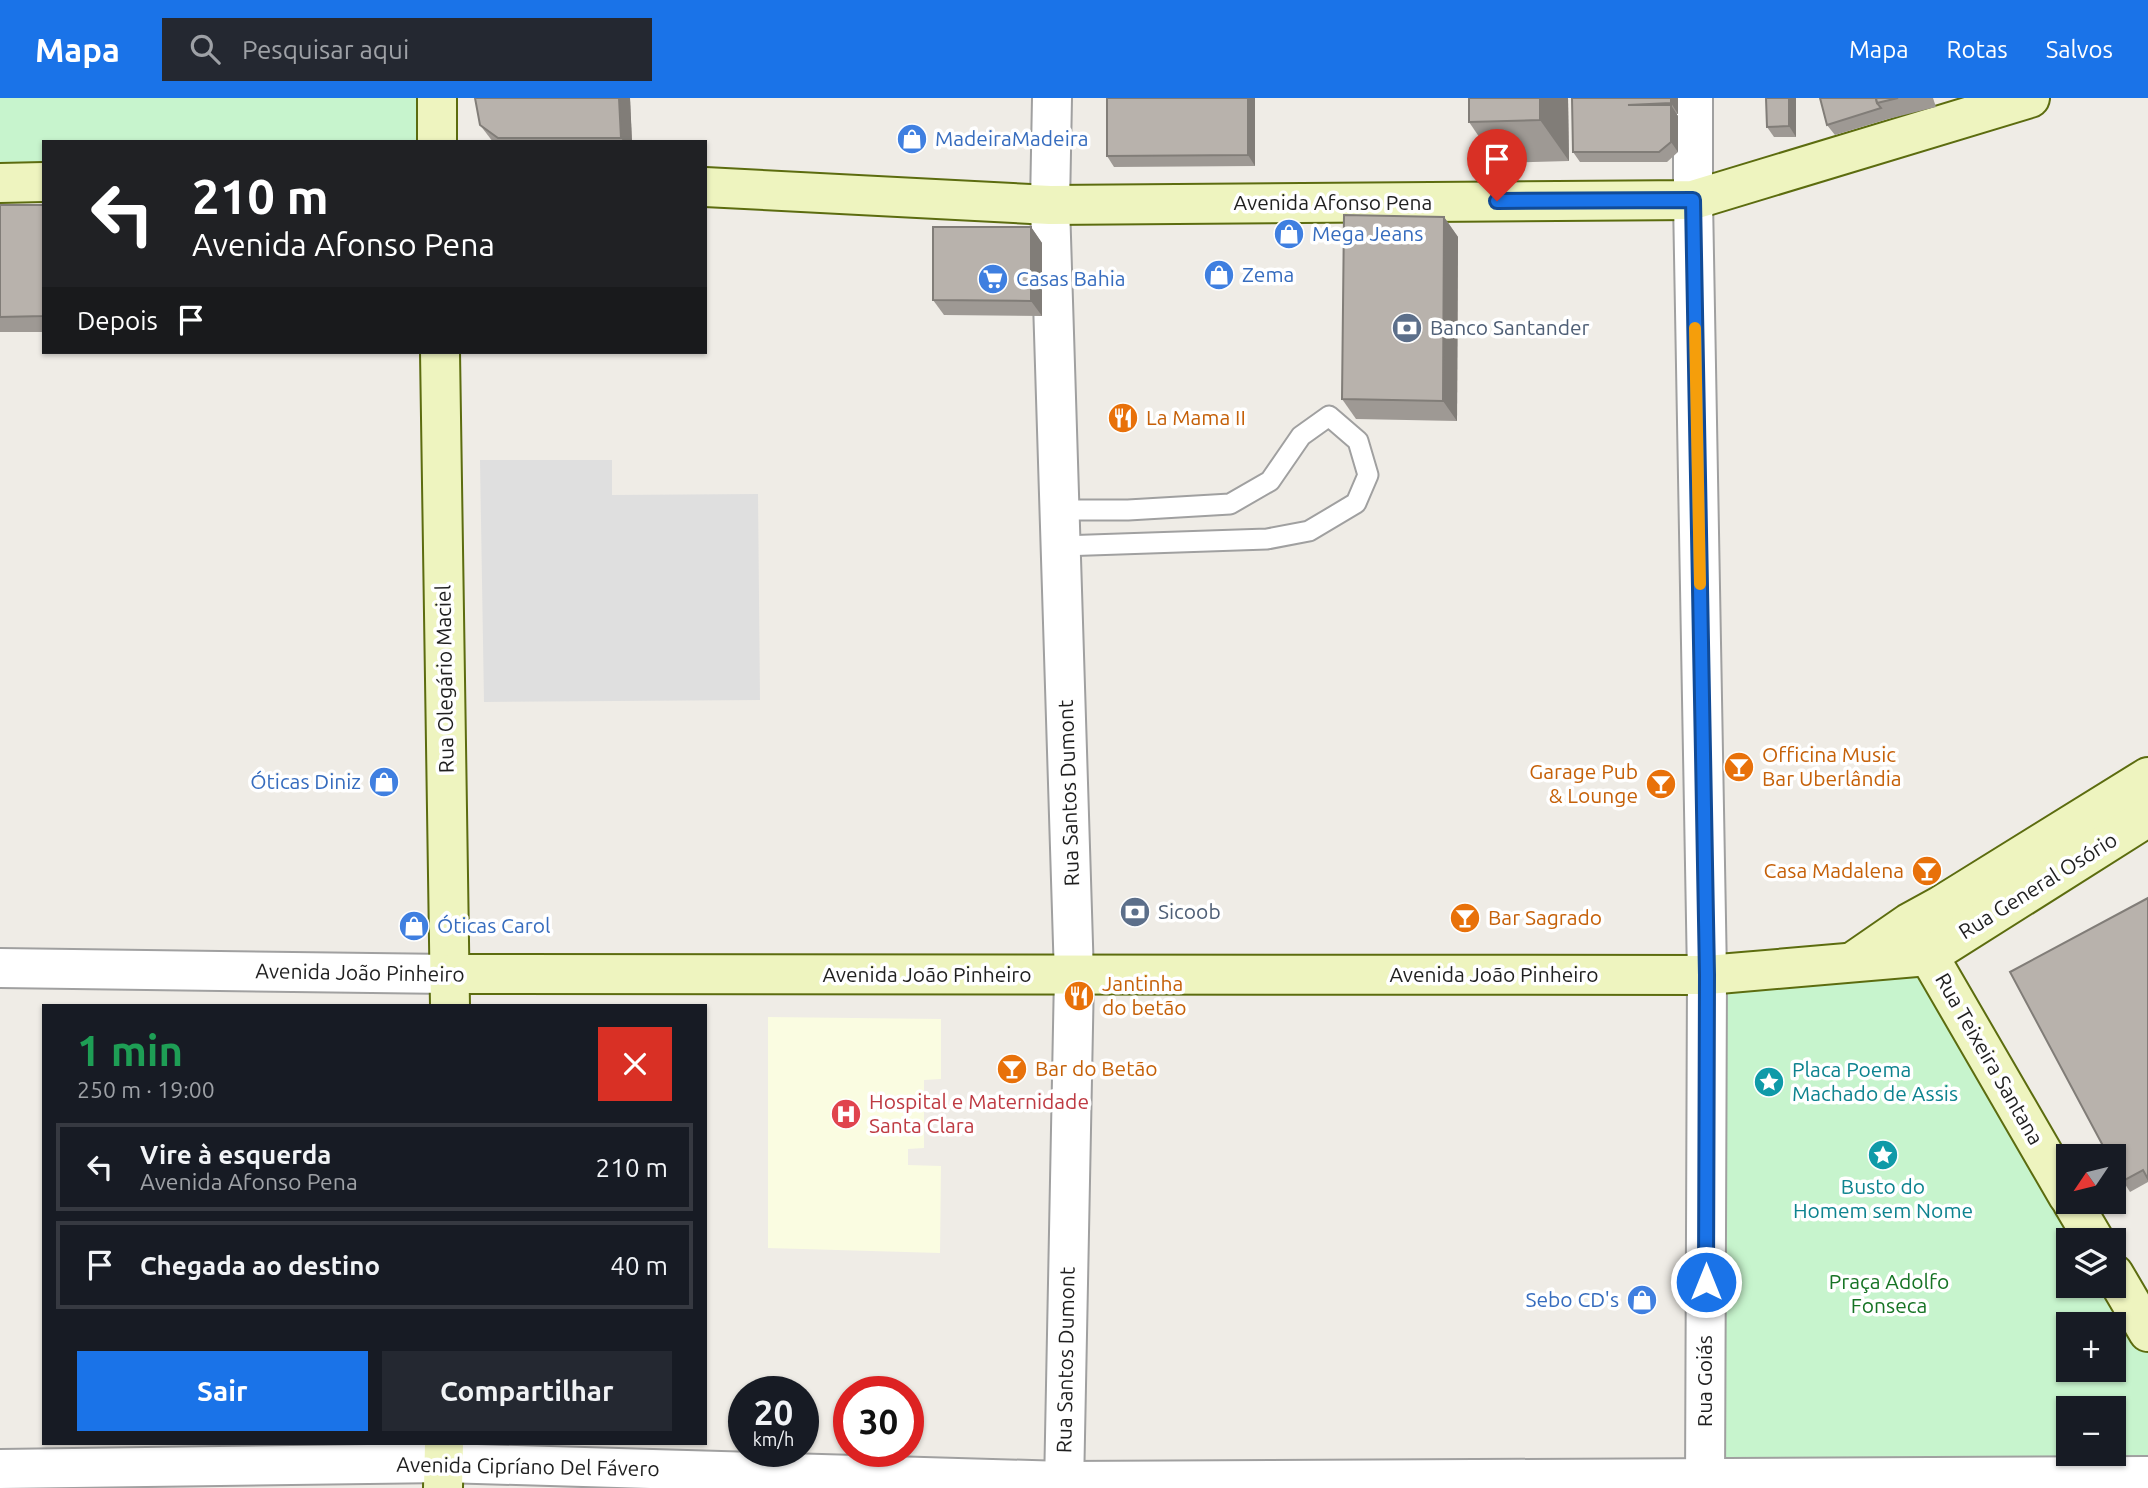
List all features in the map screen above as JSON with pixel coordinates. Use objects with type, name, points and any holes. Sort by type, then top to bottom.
[{"type":"street","points":[[437,98],[437,140]]},
{"type":"street","name":"Rua Santos Dumont","points":[[1052,98],[1050,205],[1074,976],[1064,1485]]},
{"type":"street","name":"Rua Goiás","points":[[1693,98],[1707,975],[1705,1483]]},
{"type":"street","name":"Avenida Afonso Pena","points":[[707,187],[1050,205],[1693,200],[2030,98]]},
{"type":"street","points":[[0,183],[42,182]]},
{"type":"street","name":"Rua Olegário Maciel","points":[[440,354],[450,990]]},
{"type":"street","name":"Avenida João Pinheiro","points":[[1854,961],[1909,923],[2148,777]]},
{"type":"street","name":"Rua General Osório","points":[[1928,956],[2148,817]]},
{"type":"street","name":"Rua Teixeira Santana","points":[[1909,923],[2056,1175]]},
{"type":"street","name":"Avenida João Pinheiro","points":[[0,968],[450,990],[1074,976],[1707,975],[1928,956]]},
{"type":"street","points":[[2126,1294],[2148,1332]]},
{"type":"street","name":"Avenida Cipríano Del Fávero","points":[[0,1469],[444,1465],[1064,1485],[1705,1483],[2148,1476]]},
{"type":"lane","points":[[1329,416],[1358,441],[1368,475],[1356,503],[1309,531],[1267,540],[1060,528],[1128,510],[1230,504],[1270,481],[1301,436],[1329,416]]},
{"type":"shaded area","points":[[480,460],[612,460],[612,495],[758,494],[760,700],[484,702]]},
{"type":"shaded area","name":"Hospital e Maternidade Santa Clara","points":[[768,1017],[941,1019],[941,1079],[924,1080],[924,1148],[908,1149],[908,1165],[941,1166],[940,1253],[768,1248]]},
{"type":"green space","points":[[0,98],[438,98],[438,140],[42,140],[42,182],[0,183]]},
{"type":"green space","name":"Praça Adolfo Fonseca","points":[[1927,963],[2056,1187],[2056,1214],[2071,1214],[2080,1228],[2056,1228],[2056,1298],[2120,1298],[2148,1347],[2148,1473],[1709,1475],[1710,978]]},
{"type":"building","points":[[475,98],[619,98],[621,138],[498,138],[480,125]]},
{"type":"building","points":[[1107,98],[1248,98],[1248,155],[1107,156]]},
{"type":"building","points":[[1469,98],[1540,98],[1540,120],[1469,122]]},
{"type":"building","points":[[1572,98],[1671,98],[1671,103],[1628,105],[1671,105],[1671,142],[1659,152],[1573,152]]},
{"type":"building","points":[[1766,98],[1789,98],[1789,126],[1767,127]]},
{"type":"building","points":[[1820,98],[1876,98],[1881,108],[1827,125]]},
{"type":"building","points":[[1876,98],[1898,98],[1877,103]]},
{"type":"building","points":[[0,205],[42,205],[42,316],[0,317]]},
{"type":"building","name":"Banco Santander","points":[[1344,215],[1444,217],[1443,401],[1342,399]]},
{"type":"building","name":"Casas Bahia","points":[[933,227],[1031,227],[1031,301],[933,300]]},
{"type":"building","points":[[2148,898],[2148,1179],[2143,1170],[2126,1179],[2126,1144],[2102,1144],[2010,972]]},
{"type":"slow traffic","points":[[1695,328],[1700,584]]},
{"type":"place","name":"MadeiraMadeira","points":[[912,139]]},
{"type":"place","name":"Mega Jeans","points":[[1289,234]]},
{"type":"place","name":"Zema","points":[[1219,275]]},
{"type":"place","name":"Casas Bahia","points":[[993,279]]},
{"type":"place","name":"Banco Santander","points":[[1407,328]]},
{"type":"place","name":"La Mama II","points":[[1123,418]]},
{"type":"place","name":"Officina Music Bar Uberlândia","points":[[1739,767]]},
{"type":"place","name":"Óticas Diniz","points":[[384,782]]},
{"type":"place","name":"Garage Pub & Lounge","points":[[1661,784]]},
{"type":"place","name":"Casa Madalena","points":[[1927,871]]},
{"type":"place","name":"Sicoob","points":[[1135,912]]},
{"type":"place","name":"Bar Sagrado","points":[[1465,918]]},
{"type":"place","name":"Óticas Carol","points":[[414,926]]},
{"type":"place","name":"Jantinha do betão","points":[[1079,996]]},
{"type":"place","name":"Bar do Betão","points":[[1012,1069]]},
{"type":"place","name":"Placa Poema Machado de Assis","points":[[1769,1082]]},
{"type":"place","name":"Hospital e Maternidade Santa Clara","points":[[846,1114]]},
{"type":"place","name":"Busto do Homem sem Nome","points":[[1883,1155]]},
{"type":"place","name":"Sebo CD's","points":[[1642,1300]]},
{"type":"route","points":[[1497,201],[1693,200],[1707,975],[1706,1282]]}]
